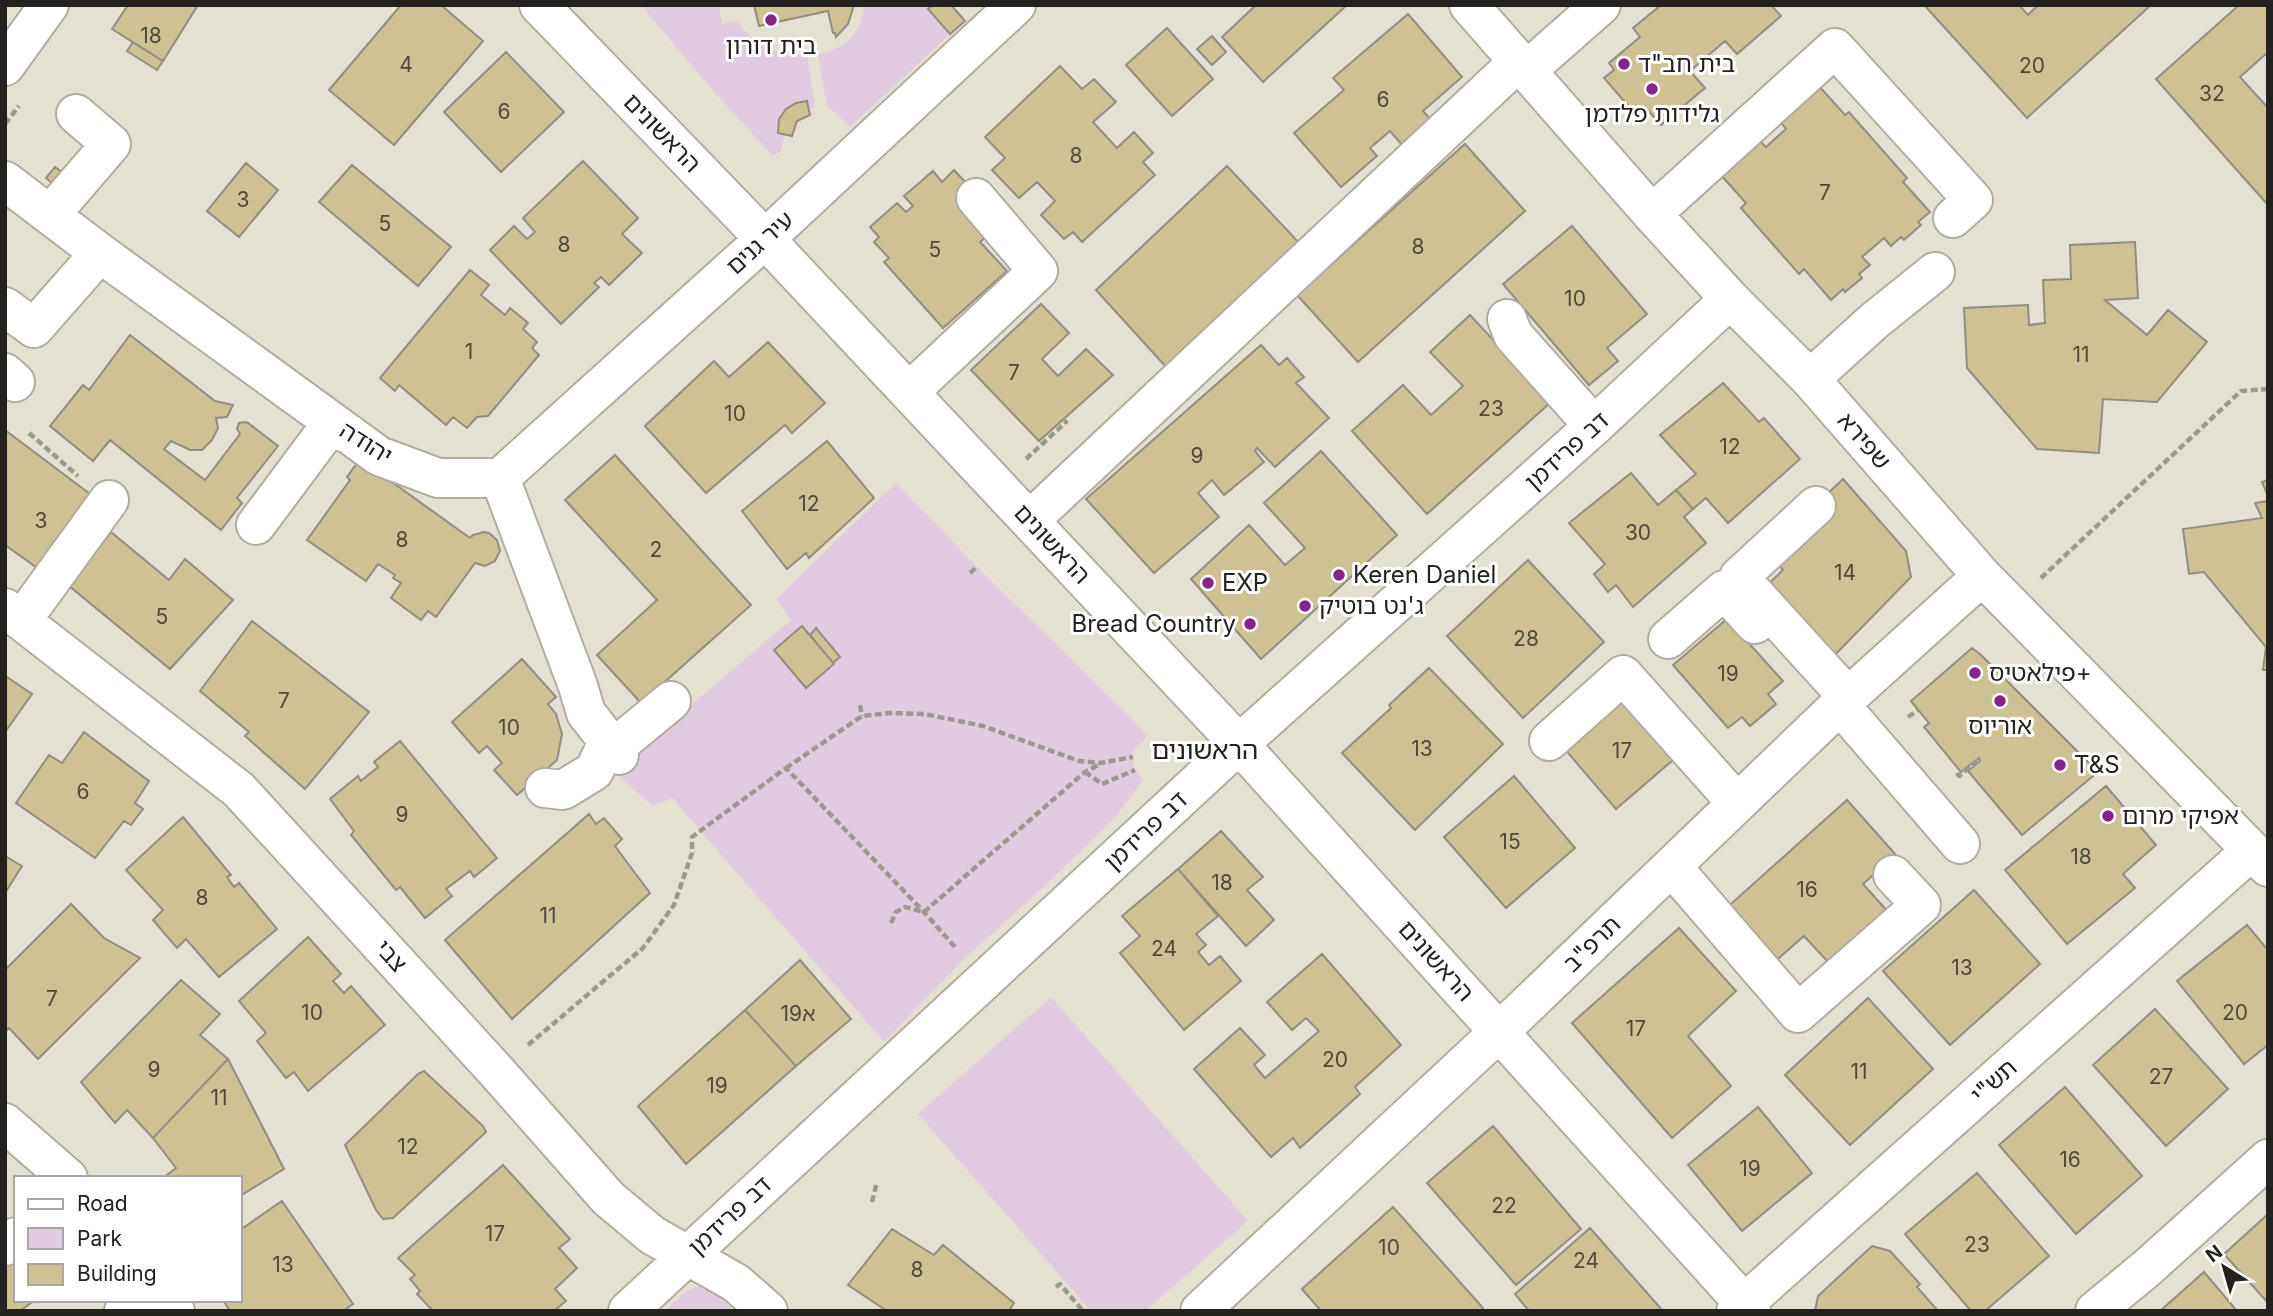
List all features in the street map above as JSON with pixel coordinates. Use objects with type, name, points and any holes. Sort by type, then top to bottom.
[{"type":"street","points":[[5,66],[49,5]]},
{"type":"street","name":"הראשונים","points":[[539,5],[765,239],[1239,744],[1500,1031],[1744,1308]]},
{"type":"street","name":"עיר גנים","points":[[500,478],[765,239],[1016,5]]},
{"type":"street","name":"שפירא","points":[[1469,5],[1652,214],[1730,299],[1802,371],[1982,576],[2260,859]]},
{"type":"street","points":[[1030,520],[1522,67],[1601,5]]},
{"type":"street","points":[[1652,214],[1835,48],[1973,200],[1953,218]]},
{"type":"street","points":[[50,215],[111,144],[76,114]]},
{"type":"street","name":"יהודה","points":[[5,181],[379,457],[438,478],[500,478]]},
{"type":"street","points":[[909,392],[1038,271],[976,198]]},
{"type":"street","points":[[5,307],[34,328],[100,253]]},
{"type":"street","points":[[1917,271],[1874,321],[1802,371],[1917,271]]},
{"type":"street","name":"דב פרידמן","points":[[628,1311],[1239,744],[1594,426],[1730,299]]},
{"type":"street","points":[[1874,321],[1893,323],[1915,314]]},
{"type":"street","points":[[1507,319],[1513,335],[1594,426]]},
{"type":"street","points":[[256,525],[330,427],[349,434]]},
{"type":"street","points":[[500,478],[586,713],[614,749]]},
{"type":"street","points":[[14,614],[109,500]]},
{"type":"street","points":[[1816,506],[1739,577],[1841,705],[1960,844]]},
{"type":"street","name":"תרפ\"ב","points":[[1200,1311],[1500,1031],[1737,802],[1982,576]]},
{"type":"street","points":[[1668,639],[1724,590],[1841,705]]},
{"type":"street","name":"צבי","points":[[14,614],[239,790],[608,1198],[652,1235],[736,1283],[768,1311]]},
{"type":"street","points":[[1549,741],[1623,675],[1737,802]]},
{"type":"street","points":[[545,788],[563,790],[594,771],[614,749],[671,701]]},
{"type":"street","name":"תש\"י","points":[[1744,1308],[2260,859]]},
{"type":"street","points":[[1672,867],[1798,1013],[1921,905],[1893,875]]},
{"type":"street","points":[[5,1123],[66,1176]]},
{"type":"street","points":[[2095,1311],[2268,1159]]},
{"type":"path","points":[[2012,605],[2241,391],[2268,389]]},
{"type":"path","points":[[997,486],[1066,422],[1063,421]]},
{"type":"path","points":[[29,433],[109,500]]},
{"type":"path","points":[[970,573],[976,567]]},
{"type":"path","points":[[860,705],[862,716]]},
{"type":"path","points":[[1908,717],[1918,710]]},
{"type":"path","points":[[496,1072],[643,948],[674,905],[692,853],[692,837],[862,716],[925,713],[982,726],[1079,761],[1100,763],[1133,757]]},
{"type":"path","points":[[1972,765],[1979,760]]},
{"type":"path","points":[[924,912],[1085,772],[1100,763]]},
{"type":"path","points":[[786,768],[985,980]]},
{"type":"path","points":[[1085,772],[1102,784],[1135,770]]},
{"type":"path","points":[[891,923],[896,912],[905,906],[924,912]]},
{"type":"path","points":[[872,1202],[877,1182]]},
{"type":"path","points":[[1056,1287],[1060,1284],[1083,1311]]},
{"type":"green space","points":[[641,5],[719,5],[722,24],[737,21],[751,37],[768,48],[786,54],[807,55],[815,108],[801,113],[790,123],[781,152],[772,155],[715,93]]},
{"type":"green space","points":[[864,5],[928,5],[928,9],[950,34],[850,127],[827,107],[818,54],[837,48],[851,39],[859,25]]},
{"type":"green space","points":[[896,483],[1147,736],[1133,751],[1134,767],[1143,780],[1117,815],[1047,884],[965,958],[884,1042],[672,798],[653,806],[613,771],[791,620],[776,599]]},
{"type":"green space","points":[[1051,997],[1248,1221],[1145,1311],[1091,1311],[918,1114]]},
{"type":"green space","points":[[702,1286],[715,1290],[734,1311],[665,1311],[688,1290]]},
{"type":"building","points":[[128,5],[198,5],[163,61],[112,29]]},
{"type":"building","points":[[401,5],[441,5],[483,41],[394,145],[329,90]]},
{"type":"building","name":"בית דורון","points":[[754,5],[854,5],[848,24],[836,37],[828,11],[759,26]]},
{"type":"building","points":[[932,5],[951,5],[965,21],[950,34],[928,9]]},
{"type":"building","points":[[1256,5],[1347,5],[1263,82],[1222,37]]},
{"type":"building","points":[[1661,5],[1771,5],[1781,16],[1737,54],[1725,41],[1690,71],[1705,88],[1661,125],[1645,107],[1636,115],[1604,78],[1614,70],[1609,63],[1640,37],[1633,28]]},
{"type":"building","points":[[1924,5],[2019,5],[2028,15],[2038,5],[2151,5],[2027,118]]},
{"type":"building","points":[[2239,5],[2268,5],[2268,52],[2240,77],[2268,108],[2268,205],[2156,79]]},
{"type":"building","points":[[1408,14],[1462,77],[1423,111],[1433,122],[1404,147],[1390,131],[1370,148],[1377,156],[1341,187],[1294,133],[1344,90],[1333,78]]},
{"type":"building","points":[[1167,28],[1213,79],[1172,116],[1126,65]]},
{"type":"building","points":[[1212,36],[1226,52],[1212,65],[1197,49]]},
{"type":"building","points":[[133,42],[163,61],[157,70],[127,51]]},
{"type":"building","points":[[506,52],[564,112],[501,172],[444,112]]},
{"type":"building","points":[[1060,66],[1082,89],[1094,79],[1116,102],[1093,122],[1117,148],[1134,132],[1153,153],[1143,162],[1155,175],[1082,242],[1073,232],[1064,239],[1041,215],[1055,201],[1037,182],[1019,198],[992,170],[1005,158],[985,137]]},
{"type":"building","points":[[1818,85],[1845,115],[1849,112],[1907,178],[1903,182],[1930,212],[1918,222],[1921,225],[1904,240],[1901,237],[1891,246],[1884,238],[1862,257],[1870,265],[1859,274],[1862,278],[1831,300],[1804,269],[1799,274],[1741,208],[1746,203],[1719,173],[1758,139],[1766,147],[1786,129],[1779,120]]},
{"type":"building","points":[[807,101],[810,115],[797,121],[792,136],[778,133],[779,119],[786,109]]},
{"type":"building","points":[[1465,144],[1525,211],[1358,362],[1297,295]]},
{"type":"building","points":[[583,161],[638,218],[622,234],[642,253],[609,285],[601,277],[594,283],[599,287],[561,324],[490,250],[514,226],[527,239],[535,232],[523,218]]},
{"type":"building","points":[[246,163],[278,190],[239,237],[207,211]]},
{"type":"building","points":[[352,165],[451,247],[418,286],[319,202]]},
{"type":"building","points":[[1227,166],[1301,245],[1167,368],[1096,290]]},
{"type":"building","points":[[55,167],[69,177],[60,190],[46,178]]},
{"type":"building","points":[[954,170],[1003,223],[980,242],[1007,271],[943,328],[884,262],[889,258],[874,242],[879,237],[870,227],[897,203],[906,212],[913,206],[904,196],[933,171],[942,182]]},
{"type":"building","points":[[1572,226],[1647,314],[1607,348],[1618,361],[1589,385],[1503,284]]},
{"type":"building","points":[[2135,242],[2138,298],[2105,300],[2147,335],[2168,310],[2207,342],[2157,402],[2103,399],[2099,453],[2037,449],[1967,368],[1964,308],[2028,305],[2029,325],[2045,323],[2043,280],[2071,279],[2070,245]]},
{"type":"building","points":[[470,270],[489,285],[481,295],[505,315],[510,308],[528,323],[523,329],[537,342],[532,348],[539,355],[488,416],[477,417],[467,428],[453,417],[446,425],[399,385],[395,391],[380,378]]},
{"type":"building","points":[[1041,304],[1069,333],[1042,359],[1058,376],[1086,349],[1113,375],[1039,441],[971,370]]},
{"type":"building","points":[[1470,315],[1551,402],[1427,514],[1352,431],[1403,385],[1431,415],[1463,386],[1430,352]]},
{"type":"building","points":[[130,335],[215,401],[233,405],[227,417],[216,418],[218,428],[212,440],[202,450],[190,450],[171,441],[164,449],[205,480],[240,434],[237,429],[239,423],[248,423],[278,446],[237,498],[242,503],[221,530],[110,440],[93,461],[50,426],[83,385],[89,390]]},
{"type":"building","points":[[768,342],[825,403],[792,433],[785,425],[706,493],[645,426],[714,361],[729,377]]},
{"type":"building","points":[[1261,345],[1279,365],[1287,358],[1304,377],[1296,383],[1329,418],[1275,467],[1257,448],[1255,451],[1264,462],[1224,495],[1212,480],[1198,493],[1219,517],[1154,573],[1086,499]]},
{"type":"building","points":[[1723,383],[1759,422],[1764,418],[1800,459],[1728,523],[1706,498],[1693,509],[1676,490],[1696,474],[1660,435]]},
{"type":"building","points":[[5,430],[94,497],[43,572],[5,545]]},
{"type":"building","points":[[827,441],[874,498],[809,558],[806,553],[787,569],[742,511]]},
{"type":"building","points":[[1321,451],[1397,535],[1261,659],[1191,579],[1249,525],[1285,565],[1305,548],[1264,503]]},
{"type":"building","points":[[615,455],[751,605],[641,703],[597,655],[657,600],[565,500]]},
{"type":"building","points":[[360,459],[470,538],[484,532],[497,540],[500,551],[495,561],[485,566],[475,563],[436,617],[428,611],[421,620],[391,598],[401,583],[393,578],[395,575],[378,564],[366,581],[307,540],[350,480],[347,477]]},
{"type":"building","points":[[1631,473],[1658,505],[1676,490],[1693,509],[1684,517],[1706,543],[1633,607],[1616,585],[1608,592],[1594,574],[1605,564],[1569,523]]},
{"type":"building","points":[[1843,479],[1906,551],[1911,577],[1829,661],[1763,589],[1783,570],[1759,544],[1823,498]]},
{"type":"building","points":[[2268,480],[2268,496],[2262,482]]},
{"type":"building","points":[[2268,501],[2268,670],[2263,670],[2266,647],[2204,572],[2189,574],[2183,529],[2262,518],[2255,503]]},
{"type":"building","points":[[111,532],[169,580],[185,559],[233,600],[170,669],[68,585]]},
{"type":"building","points":[[1528,560],[1604,642],[1523,718],[1447,636]]},
{"type":"building","points":[[1727,619],[1783,681],[1768,694],[1776,704],[1750,726],[1742,717],[1728,728],[1673,665]]},
{"type":"building","points":[[252,621],[369,712],[305,789],[245,736],[249,732],[200,691]]},
{"type":"building","points":[[802,626],[834,664],[806,688],[774,650]]},
{"type":"building","points":[[816,628],[840,657],[833,663],[810,635]]},
{"type":"building","points":[[1972,648],[2098,772],[2022,835],[1968,771],[1980,761],[1979,758],[1961,772],[1924,727],[1929,723],[1911,701]]},
{"type":"building","points":[[522,659],[556,697],[548,704],[556,714],[562,734],[557,760],[517,795],[494,770],[502,763],[487,746],[479,753],[452,722]]},
{"type":"building","points":[[1429,668],[1503,744],[1415,830],[1342,753]]},
{"type":"building","points":[[7,677],[32,694],[5,732],[5,679]]},
{"type":"building","points":[[1627,692],[1680,754],[1616,809],[1563,747]]},
{"type":"building","points":[[84,732],[149,781],[135,803],[143,809],[131,825],[124,821],[95,858],[16,803],[49,755],[62,763]]},
{"type":"building","points":[[400,741],[497,858],[474,877],[470,871],[446,889],[452,896],[425,918],[400,887],[396,890],[351,835],[354,831],[330,799],[358,776],[361,781],[378,767],[374,762]]},
{"type":"building","points":[[1514,776],[1575,848],[1506,908],[1444,837]]},
{"type":"building","points":[[2106,786],[2156,845],[2123,874],[2135,888],[2067,944],[2005,870]]},
{"type":"building","points":[[1847,800],[1896,855],[1863,884],[1898,923],[1840,975],[1804,936],[1770,966],[1722,912]]},
{"type":"building","points":[[589,814],[596,824],[604,818],[622,839],[615,846],[650,893],[512,1019],[445,940]]},
{"type":"building","points":[[183,817],[231,875],[227,877],[234,887],[239,883],[277,929],[219,977],[186,939],[177,948],[153,920],[163,910],[126,870]]},
{"type":"building","points":[[1221,831],[1263,877],[1247,890],[1274,920],[1246,946],[1178,869]]},
{"type":"building","points":[[5,856],[22,866],[5,893]]},
{"type":"building","points":[[1178,869],[1218,916],[1196,934],[1206,945],[1198,952],[1209,965],[1220,956],[1241,981],[1184,1030],[1120,953],[1140,936],[1122,916]]},
{"type":"building","points":[[1974,890],[2040,964],[1950,1045],[1883,971]]},
{"type":"building","points":[[71,904],[104,938],[140,958],[38,1059],[9,1028],[5,1032],[5,970]]},
{"type":"building","points":[[2247,925],[2268,950],[2268,1045],[2244,1064],[2177,981]]},
{"type":"building","points":[[1679,928],[1736,991],[1688,1036],[1731,1086],[1672,1138],[1572,1023]]},
{"type":"building","points":[[308,937],[341,974],[333,981],[344,993],[351,986],[385,1025],[308,1091],[294,1072],[286,1078],[257,1041],[266,1033],[239,1001]]},
{"type":"building","points":[[1322,954],[1401,1045],[1355,1087],[1360,1094],[1300,1148],[1293,1138],[1271,1157],[1194,1069],[1240,1028],[1265,1055],[1254,1065],[1265,1078],[1319,1031],[1306,1018],[1292,1030],[1267,1002]]},
{"type":"building","points":[[800,960],[851,1019],[796,1066],[745,1010]]},
{"type":"building","points":[[181,980],[220,1014],[200,1035],[228,1059],[153,1138],[127,1110],[115,1123],[81,1082]]},
{"type":"building","points":[[1868,998],[1933,1069],[1850,1145],[1785,1075]]},
{"type":"building","points":[[2155,1009],[2228,1089],[2166,1146],[2093,1065]]},
{"type":"building","points":[[745,1010],[796,1066],[686,1164],[638,1106]]},
{"type":"building","points":[[228,1059],[284,1169],[242,1195],[242,1176],[166,1176],[176,1168],[153,1138]]},
{"type":"building","points":[[424,1071],[483,1126],[486,1132],[393,1218],[383,1219],[376,1210],[345,1145]]},
{"type":"building","points":[[2065,1087],[2142,1176],[2076,1234],[1999,1145]]},
{"type":"building","points":[[1758,1107],[1812,1173],[1742,1231],[1688,1165]]},
{"type":"building","points":[[1493,1126],[1581,1229],[1516,1285],[1427,1183]]},
{"type":"building","points":[[503,1165],[570,1239],[559,1248],[577,1268],[555,1289],[566,1301],[554,1311],[433,1311],[417,1294],[420,1291],[410,1279],[415,1275],[398,1258]]},
{"type":"building","points":[[1977,1173],[2049,1256],[1985,1311],[1971,1311],[1905,1234]]},
{"type":"building","points":[[282,1201],[353,1304],[343,1311],[230,1311],[224,1302],[242,1302],[242,1229]]},
{"type":"building","points":[[1393,1207],[1483,1308],[1480,1311],[1321,1311],[1302,1289]]},
{"type":"building","points":[[2268,1214],[2268,1303],[2224,1254]]},
{"type":"building","points":[[1590,1228],[1663,1311],[1529,1311],[1515,1294]]},
{"type":"building","points":[[892,1229],[934,1255],[943,1245],[1014,1303],[1009,1311],[887,1311],[848,1285]]},
{"type":"building","points":[[1872,1246],[1890,1251],[1920,1284],[1917,1287],[1938,1311],[1815,1311],[1818,1296]]},
{"type":"building","points":[[14,1250],[14,1302],[32,1302],[20,1311],[5,1311],[5,1259]]},
{"type":"building","points":[[2204,1272],[2237,1311],[2160,1311]]},
{"type":"place","name":"בית דורון","points":[[771,20]]},
{"type":"place","name":"בית חב\"ד","points":[[1624,64]]},
{"type":"place","name":"גלידות פלדמן","points":[[1652,89]]},
{"type":"place","name":"Keren Daniel","points":[[1339,575]]},
{"type":"place","name":"EXP","points":[[1208,583]]},
{"type":"place","name":"ג'נט בוטיק","points":[[1305,606]]},
{"type":"place","name":"Bread Country","points":[[1250,624]]},
{"type":"place","name":"פילאטיס+","points":[[1975,673]]},
{"type":"place","name":"אוריוס","points":[[2000,701]]},
{"type":"place","name":"T&S","points":[[2060,765]]},
{"type":"place","name":"אפיקי מרום","points":[[2108,816]]},
{"type":"district","name":"הראשונים","points":[[1205,750]]}]
